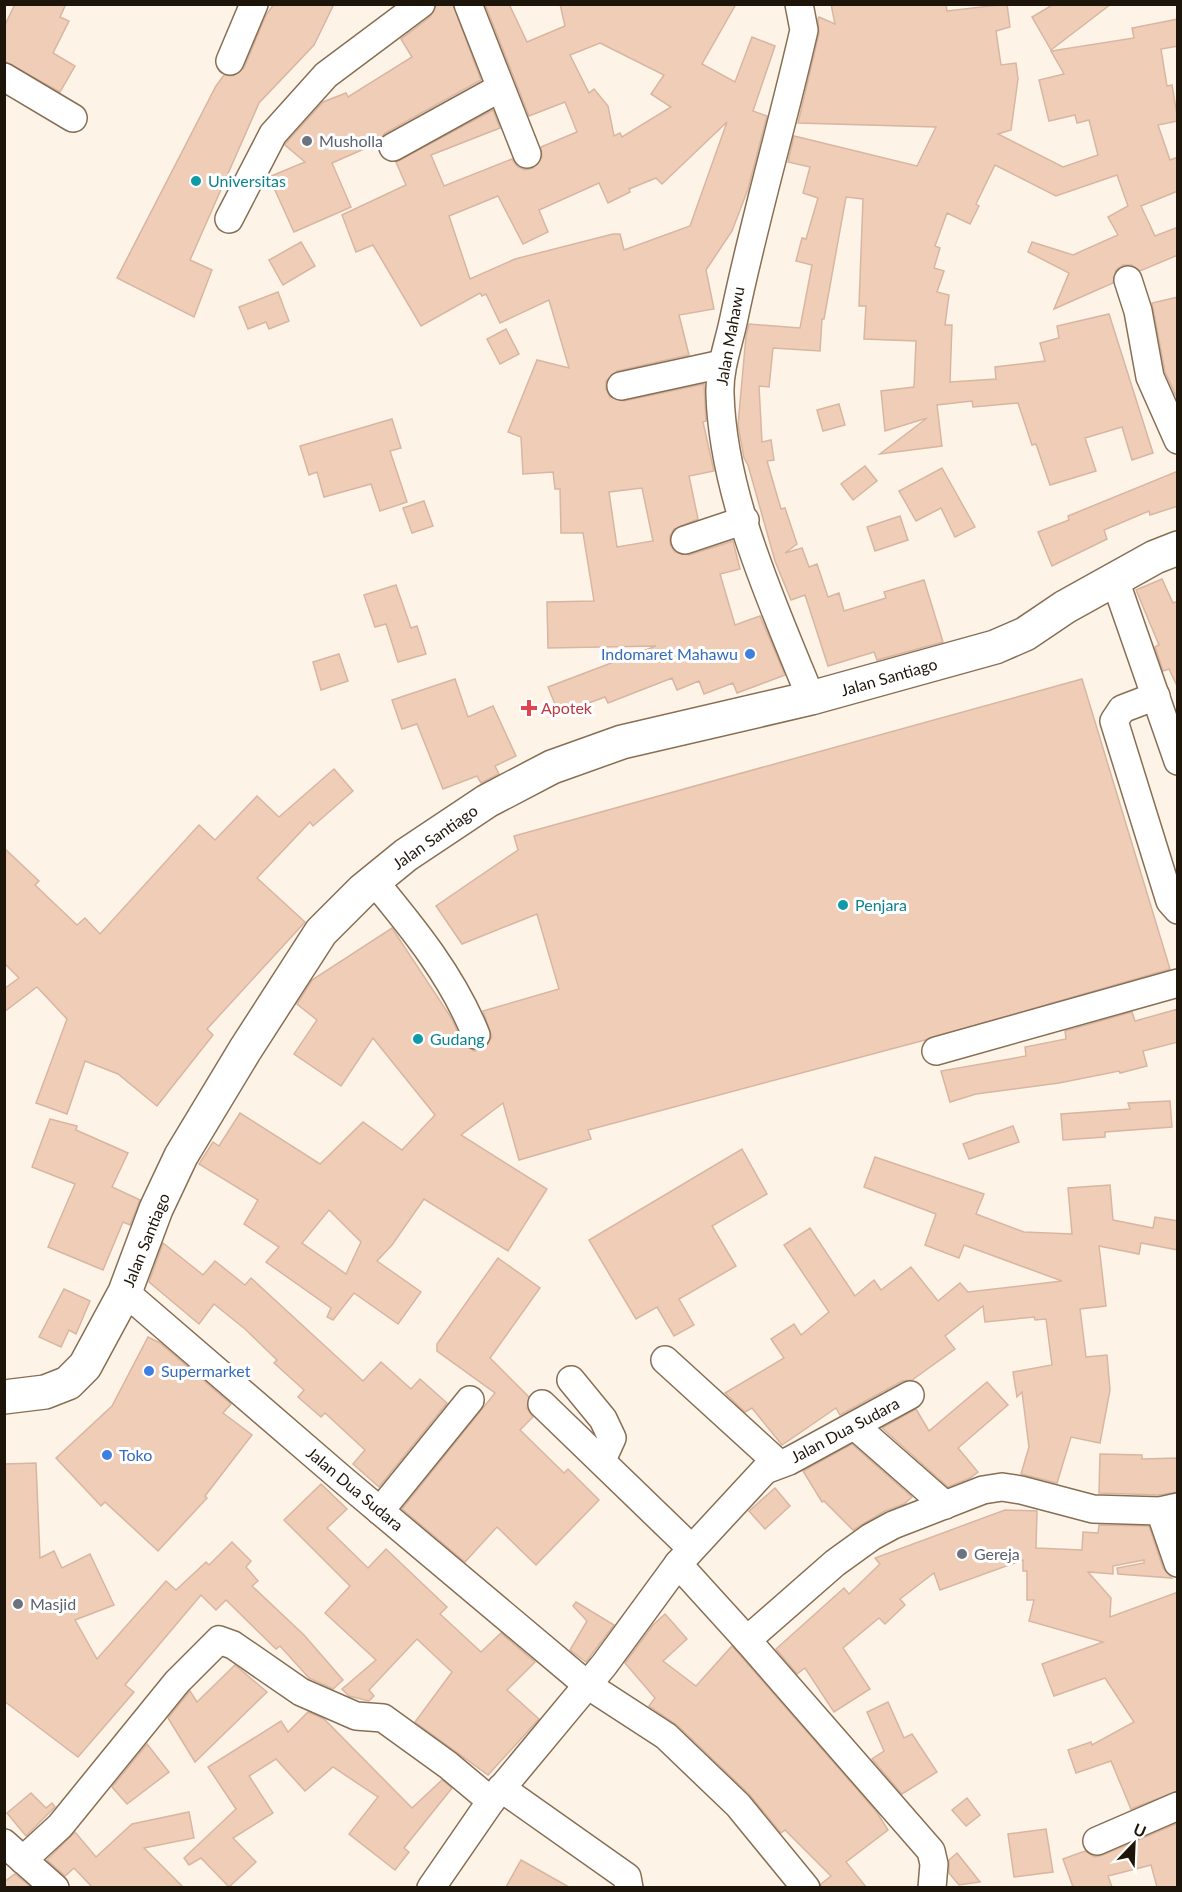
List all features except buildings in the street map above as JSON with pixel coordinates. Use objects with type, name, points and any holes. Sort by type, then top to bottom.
[{"type":"highway","name":"Jalan Santiago","points":[[4,1397],[45,1392],[68,1383],[85,1366],[125,1292],[156,1209],[181,1156],[321,932],[374,881],[406,855],[487,801],[552,767],[622,742],[811,698],[994,647],[1025,634],[1065,607],[1155,556],[1178,548]]},
{"type":"street","points":[[230,61],[254,4]]},
{"type":"street","points":[[230,219],[273,134],[326,75],[421,4]]},
{"type":"street","points":[[468,4],[527,154]]},
{"type":"street","name":"Jalan Mahawu","points":[[799,4],[804,30],[743,267],[722,364],[720,393],[724,435],[745,520],[774,608],[811,698]]},
{"type":"street","points":[[4,77],[73,118]]},
{"type":"street","points":[[393,147],[501,88]]},
{"type":"street","points":[[1128,280],[1138,311],[1150,376],[1178,440]]},
{"type":"street","points":[[621,386],[722,364]]},
{"type":"street","points":[[685,540],[745,520]]},
{"type":"street","points":[[1114,580],[1178,761]]},
{"type":"street","points":[[1156,696],[1122,709],[1114,721],[1170,901],[1178,910]]},
{"type":"street","points":[[374,881],[431,953],[464,1004],[476,1035]]},
{"type":"street","points":[[936,1051],[1178,982]]},
{"type":"street","name":"Jalan Dua Sudara","points":[[125,1292],[586,1684]]},
{"type":"street","points":[[665,1360],[779,1464]]},
{"type":"street","points":[[571,1380],[603,1419],[612,1438],[602,1460]]},
{"type":"street","name":"Jalan Dua Sudara","points":[[431,1887],[496,1794],[604,1665],[685,1556],[765,1470],[789,1461],[910,1395]]},
{"type":"street","points":[[380,1511],[471,1400]]},
{"type":"street","points":[[542,1404],[602,1460],[685,1556],[747,1640],[930,1851],[934,1864],[932,1887]]},
{"type":"street","points":[[855,1426],[945,1505]]},
{"type":"street","points":[[747,1640],[835,1563],[871,1537],[893,1525],[983,1490],[1002,1487],[1094,1509],[1169,1509],[1178,1563]]},
{"type":"street","points":[[55,1887],[14,1852],[60,1826],[177,1682],[219,1640],[233,1645],[301,1692],[356,1716],[383,1718],[448,1765],[609,1863],[627,1877],[629,1887]]},
{"type":"street","points":[[586,1684],[666,1736],[738,1805],[806,1887]]},
{"type":"street","points":[[1097,1841],[1178,1806]]},
{"type":"place","name":"Musholla","points":[[307,141]]},
{"type":"place","name":"Universitas","points":[[196,181]]},
{"type":"place","name":"Indomaret Mahawu","points":[[750,654]]},
{"type":"place","name":"Apotek","points":[[529,708]]},
{"type":"place","name":"Penjara","points":[[843,905]]},
{"type":"place","name":"Gudang","points":[[418,1039]]},
{"type":"place","name":"Supermarket","points":[[149,1371]]},
{"type":"place","name":"Toko","points":[[107,1455]]},
{"type":"place","name":"Gereja","points":[[962,1554]]},
{"type":"place","name":"Masjid","points":[[18,1604]]}]
